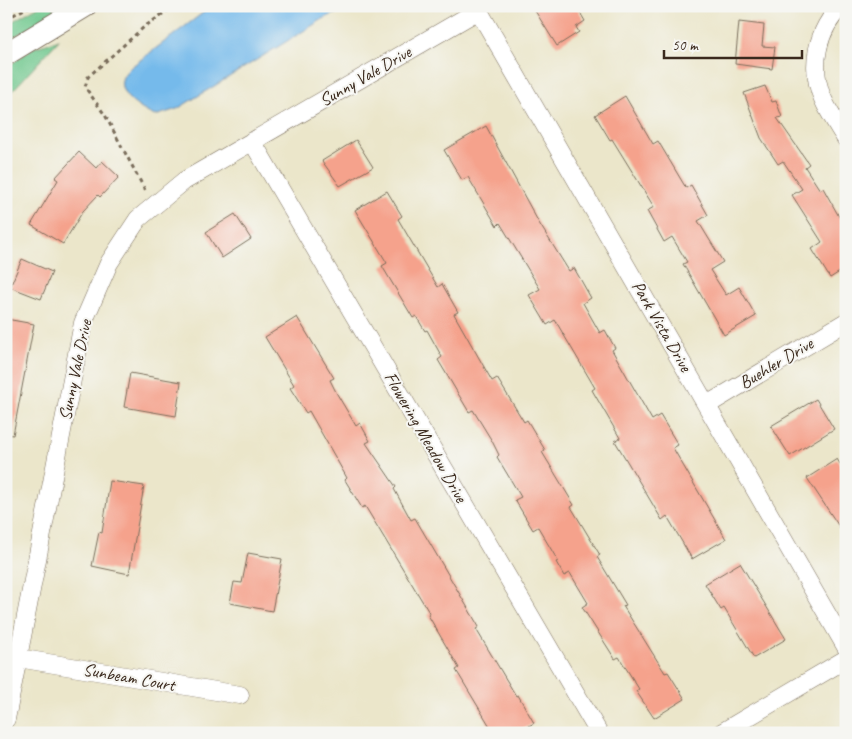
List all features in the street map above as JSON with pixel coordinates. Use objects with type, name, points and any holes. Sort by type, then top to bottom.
[{"type":"street","points":[[6,54],[85,6]]},
{"type":"street","points":[[842,6],[835,13],[820,39],[816,59],[816,76],[823,100],[846,139]]},
{"type":"street","name":"Sunny Vale Drive","points":[[6,719],[83,323],[109,263],[138,219],[184,181],[478,8]]},
{"type":"street","name":"Park Vista Drive","points":[[478,8],[846,647]]},
{"type":"street","name":"Flowering Meadow Drive","points":[[252,141],[599,733]]},
{"type":"street","name":"Buehler Drive","points":[[707,405],[846,322]]},
{"type":"street","name":"Sunbeam Court","points":[[18,658],[240,695]]},
{"type":"street","points":[[720,733],[846,658]]},
{"type":"path","points":[[6,19],[30,6]]},
{"type":"path","points":[[144,188],[105,115],[85,87],[88,77],[144,26],[174,6]]},
{"type":"green space","points":[[39,6],[68,6],[6,41],[6,25]]},
{"type":"green space","points":[[59,40],[6,98],[6,68],[33,48]]},
{"type":"water","points":[[212,6],[351,6],[323,19],[177,109],[155,116],[138,107],[124,92],[122,80],[125,73]]},
{"type":"building","points":[[532,6],[576,6],[585,21],[576,27],[579,32],[557,46]]},
{"type":"building","points":[[739,22],[764,25],[762,46],[775,47],[772,69],[735,64]]},
{"type":"building","points":[[765,86],[772,102],[776,101],[782,117],[777,118],[809,164],[805,167],[820,190],[823,188],[846,229],[846,268],[830,278],[812,249],[822,242],[792,195],[802,189],[783,161],[778,164],[761,138],[744,93]]},
{"type":"building","points":[[625,96],[653,144],[658,141],[686,188],[691,185],[708,215],[698,221],[723,262],[710,270],[726,295],[739,287],[756,316],[724,335],[683,264],[687,262],[672,237],[664,242],[647,211],[654,207],[595,115]]},
{"type":"building","points":[[486,126],[539,223],[569,271],[574,268],[591,298],[583,303],[600,333],[605,330],[615,348],[612,350],[652,420],[660,415],[678,445],[673,448],[726,539],[692,559],[667,516],[662,520],[615,441],[620,438],[592,390],[595,388],[555,320],[547,325],[529,295],[540,289],[500,223],[497,226],[468,177],[462,180],[444,150]]},
{"type":"building","points":[[356,140],[373,167],[340,186],[322,161]]},
{"type":"building","points":[[79,152],[96,168],[102,161],[119,177],[83,211],[63,244],[31,225],[58,180],[55,178]]},
{"type":"building","points":[[387,191],[402,216],[398,219],[438,287],[442,284],[458,312],[454,314],[492,381],[497,378],[524,422],[527,420],[545,450],[542,452],[574,505],[571,507],[600,555],[597,557],[626,605],[623,606],[665,673],[668,672],[685,699],[654,718],[636,691],[639,689],[619,657],[615,659],[582,607],[588,603],[570,573],[564,576],[556,562],[558,561],[538,527],[533,530],[515,500],[521,497],[497,457],[499,455],[492,441],[473,410],[469,412],[438,360],[442,357],[427,330],[425,331],[416,316],[413,318],[382,266],[387,263],[355,210]]},
{"type":"building","points":[[235,214],[251,239],[222,258],[206,232]]},
{"type":"building","points":[[22,259],[52,272],[41,299],[10,287]]},
{"type":"building","points":[[297,317],[334,378],[330,380],[337,394],[356,426],[360,423],[370,441],[366,443],[396,487],[394,489],[411,520],[415,518],[479,627],[476,629],[534,723],[517,733],[494,733],[456,670],[459,668],[428,615],[430,614],[365,506],[362,508],[345,480],[347,478],[309,411],[306,413],[290,388],[294,385],[265,337]]},
{"type":"building","points":[[6,319],[34,324],[13,435],[6,434]]},
{"type":"building","points":[[130,373],[181,382],[176,416],[124,407]]},
{"type":"building","points":[[816,399],[834,429],[790,456],[771,426]]},
{"type":"building","points":[[837,459],[846,473],[846,537],[807,478]]},
{"type":"building","points":[[110,481],[144,486],[129,574],[92,566],[99,532],[102,533]]},
{"type":"building","points":[[248,553],[282,559],[272,611],[230,603],[234,582],[242,583]]},
{"type":"building","points":[[740,563],[786,639],[754,658],[724,608],[721,610],[705,584]]}]
